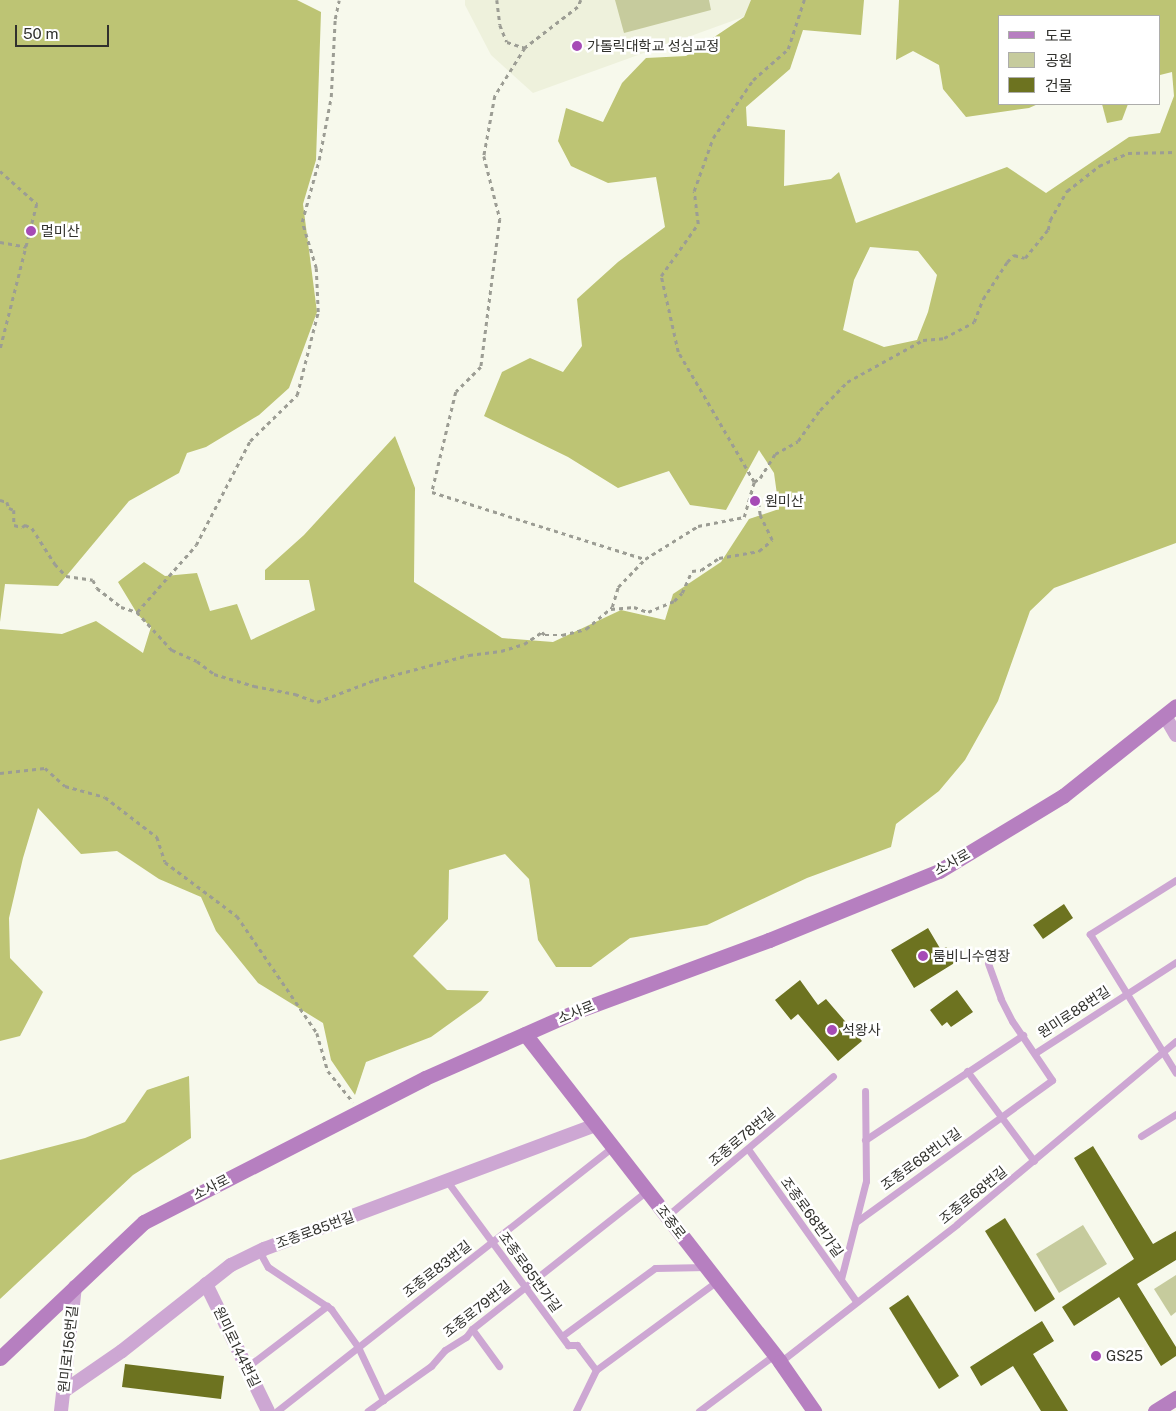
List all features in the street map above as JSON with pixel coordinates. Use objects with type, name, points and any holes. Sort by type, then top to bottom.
[{"type":"street","name":"소사로","points":[[0,1358],[144,1222],[424,1078],[577,1011],[769,940],[939,871],[1063,796],[1176,706]]},
{"type":"street","points":[[1165,716],[1176,735]]},
{"type":"street","name":"조종로","points":[[525,1034],[777,1358],[814,1411]]},
{"type":"street","name":"조종로85번길","points":[[64,1391],[122,1351],[231,1265],[259,1251],[596,1125]]},
{"type":"street","name":"원미로144번길","points":[[206,1284],[268,1411]]},
{"type":"street","name":"원미로156번길","points":[[61,1411],[75,1286]]},
{"type":"street","points":[[1156,1411],[1176,1398]]},
{"type":"lane","name":"원미로88번길","points":[[1176,880],[1090,934],[1176,1073]]},
{"type":"lane","points":[[1126,993],[1176,962]]},
{"type":"lane","name":"조종로68번나길","points":[[856,1222],[1052,1080],[1001,999],[988,963]]},
{"type":"lane","name":"원미로88번길","points":[[1035,1053],[1126,993]]},
{"type":"lane","points":[[865,1140],[1023,1035]]},
{"type":"lane","name":"조종로68번길","points":[[699,1411],[856,1301],[957,1224],[1176,1040]]},
{"type":"lane","points":[[967,1071],[1034,1161]]},
{"type":"lane","name":"조종로78번길","points":[[667,1216],[833,1076]]},
{"type":"lane","points":[[841,1278],[866,1181],[865,1091]]},
{"type":"lane","points":[[1141,1136],[1176,1114]]},
{"type":"lane","name":"조종로83번길","points":[[277,1411],[613,1147]]},
{"type":"lane","name":"조종로68번가길","points":[[748,1149],[856,1301]]},
{"type":"lane","name":"조종로85번가길","points":[[447,1180],[568,1345],[577,1345],[596,1370]]},
{"type":"lane","name":"조종로79번길","points":[[368,1411],[388,1394],[431,1366],[445,1350],[466,1337],[472,1329],[647,1191]]},
{"type":"lane","points":[[259,1251],[268,1267],[327,1306],[358,1347],[382,1400]]},
{"type":"lane","points":[[562,1336],[655,1268],[706,1267]]},
{"type":"lane","points":[[576,1411],[596,1370],[717,1281]]},
{"type":"lane","points":[[247,1367],[327,1306]]},
{"type":"lane","points":[[472,1329],[499,1366]]},
{"type":"path","points":[[137,612],[196,545],[250,441],[297,395],[318,312],[316,268],[302,222],[319,160],[331,97],[335,19],[339,0]]},
{"type":"path","points":[[498,0],[500,25],[507,42],[525,48]]},
{"type":"path","points":[[581,0],[578,6],[525,48],[495,96],[484,156],[500,219],[481,367],[456,392],[432,492],[644,559]]},
{"type":"path","points":[[754,482],[678,352],[661,276],[698,224],[694,191],[713,138],[753,80],[788,49],[804,0]]},
{"type":"path","points":[[0,500],[7,502],[9,508],[14,510],[14,526],[22,527],[25,525],[32,528],[55,564],[66,576],[93,580],[96,588],[121,607],[137,612],[172,650],[198,661],[214,674],[254,686],[295,694],[317,702],[375,680],[469,655],[501,651],[524,644],[542,632],[545,635],[562,635],[586,629],[610,608],[618,587],[644,559],[698,526],[744,517],[754,482],[760,478],[775,454],[798,440],[820,410],[846,382],[923,340],[944,338],[974,322],[983,299],[1007,262],[1014,255],[1025,258],[1048,230],[1050,220],[1067,191],[1099,166],[1128,154],[1176,152]]},
{"type":"path","points":[[0,171],[36,204],[27,247],[0,350]]},
{"type":"path","points":[[0,242],[27,247]]},
{"type":"path","points":[[610,608],[634,607],[648,612],[674,601],[682,594],[692,572],[701,570],[719,558],[759,550],[772,540],[760,515],[758,500],[750,492]]},
{"type":"path","points":[[0,773],[45,768],[65,786],[105,797],[157,837],[165,862],[237,916],[317,1033],[328,1071],[360,1111]]},
{"type":"shaded area","name":"가톨릭대학교 성심교정","points":[[465,0],[790,0],[533,93],[491,55],[465,5]]},
{"type":"green space","points":[[0,0],[297,0],[321,12],[316,160],[303,204],[317,312],[289,388],[259,415],[206,447],[187,453],[179,473],[129,501],[58,586],[5,584],[0,622]]},
{"type":"green space","points":[[615,0],[709,0],[711,10],[624,33]]},
{"type":"green space","points":[[751,0],[864,0],[861,35],[803,30],[790,69],[746,107],[747,126],[785,130],[784,186],[831,179],[839,172],[856,223],[1007,167],[1046,193],[1129,137],[1160,133],[1174,96],[1172,72],[1161,75],[1161,15],[998,15],[998,105],[1036,105],[1029,108],[966,117],[943,89],[939,65],[913,51],[896,60],[899,0],[1176,0],[1176,543],[1054,588],[1030,611],[998,701],[965,760],[939,791],[896,824],[891,847],[807,878],[707,925],[630,938],[591,967],[556,967],[538,940],[529,879],[505,854],[449,870],[448,919],[413,956],[447,990],[489,991],[481,1001],[431,1037],[366,1062],[355,1095],[331,1060],[323,1023],[258,983],[216,931],[201,897],[159,879],[117,851],[81,854],[38,808],[23,858],[9,918],[10,958],[43,992],[20,1036],[0,1041],[0,629],[62,634],[96,621],[143,653],[151,627],[138,615],[118,582],[144,562],[165,576],[197,573],[210,611],[237,604],[251,640],[315,610],[309,580],[265,580],[265,570],[304,535],[395,436],[415,488],[414,582],[502,638],[553,642],[621,610],[665,620],[673,594],[721,562],[749,519],[779,509],[774,473],[759,450],[726,510],[690,505],[669,471],[618,488],[568,457],[484,416],[502,372],[530,358],[563,372],[582,346],[577,299],[618,262],[665,227],[656,177],[608,183],[571,166],[558,141],[566,108],[603,122],[622,83],[646,58],[686,56],[744,17]],"holes":[[[870,247],[918,251],[937,275],[928,312],[917,340],[884,347],[843,330],[854,280]]]},
{"type":"green space","points":[[1102,105],[1128,105],[1122,120],[1107,123]]},
{"type":"green space","points":[[189,1076],[191,1138],[133,1175],[0,1299],[0,1160],[85,1138],[125,1122],[147,1090]]},
{"type":"green space","points":[[1083,1225],[1107,1264],[1059,1293],[1036,1254]]},
{"type":"green space","points":[[1176,1275],[1176,1312],[1171,1316],[1154,1289]]},
{"type":"building","points":[[1064,904],[1073,918],[1043,939],[1033,925]]},
{"type":"building","name":"룸비니수영장","points":[[928,928],[941,950],[946,947],[956,962],[914,988],[891,950]]},
{"type":"building","name":"석왕사","points":[[800,980],[818,1005],[826,999],[862,1041],[838,1061],[798,1014],[791,1020],[775,1000]]},
{"type":"building","points":[[957,990],[973,1012],[951,1027],[947,1022],[942,1026],[930,1010]]},
{"type":"building","points":[[1093,1146],[1153,1244],[1176,1231],[1176,1260],[1137,1284],[1176,1347],[1176,1356],[1161,1366],[1119,1297],[1074,1326],[1062,1307],[1134,1259],[1074,1158]]},
{"type":"building","points":[[1005,1218],[1055,1299],[1035,1312],[985,1231]]},
{"type":"building","points":[[908,1295],[959,1376],[939,1389],[889,1308]]},
{"type":"building","points":[[1042,1321],[1054,1341],[1033,1354],[1068,1411],[1041,1411],[1013,1366],[981,1386],[970,1367]]},
{"type":"building","points":[[125,1364],[224,1376],[221,1399],[122,1387]]},
{"type":"place","name":"가톨릭대학교 성심교정","points":[[577,46]]},
{"type":"place","name":"멀미산","points":[[31,231]]},
{"type":"place","name":"원미산","points":[[755,501]]},
{"type":"place","name":"룸비니수영장","points":[[923,956]]},
{"type":"place","name":"석왕사","points":[[832,1030]]},
{"type":"place","name":"GS25","points":[[1096,1356]]}]
